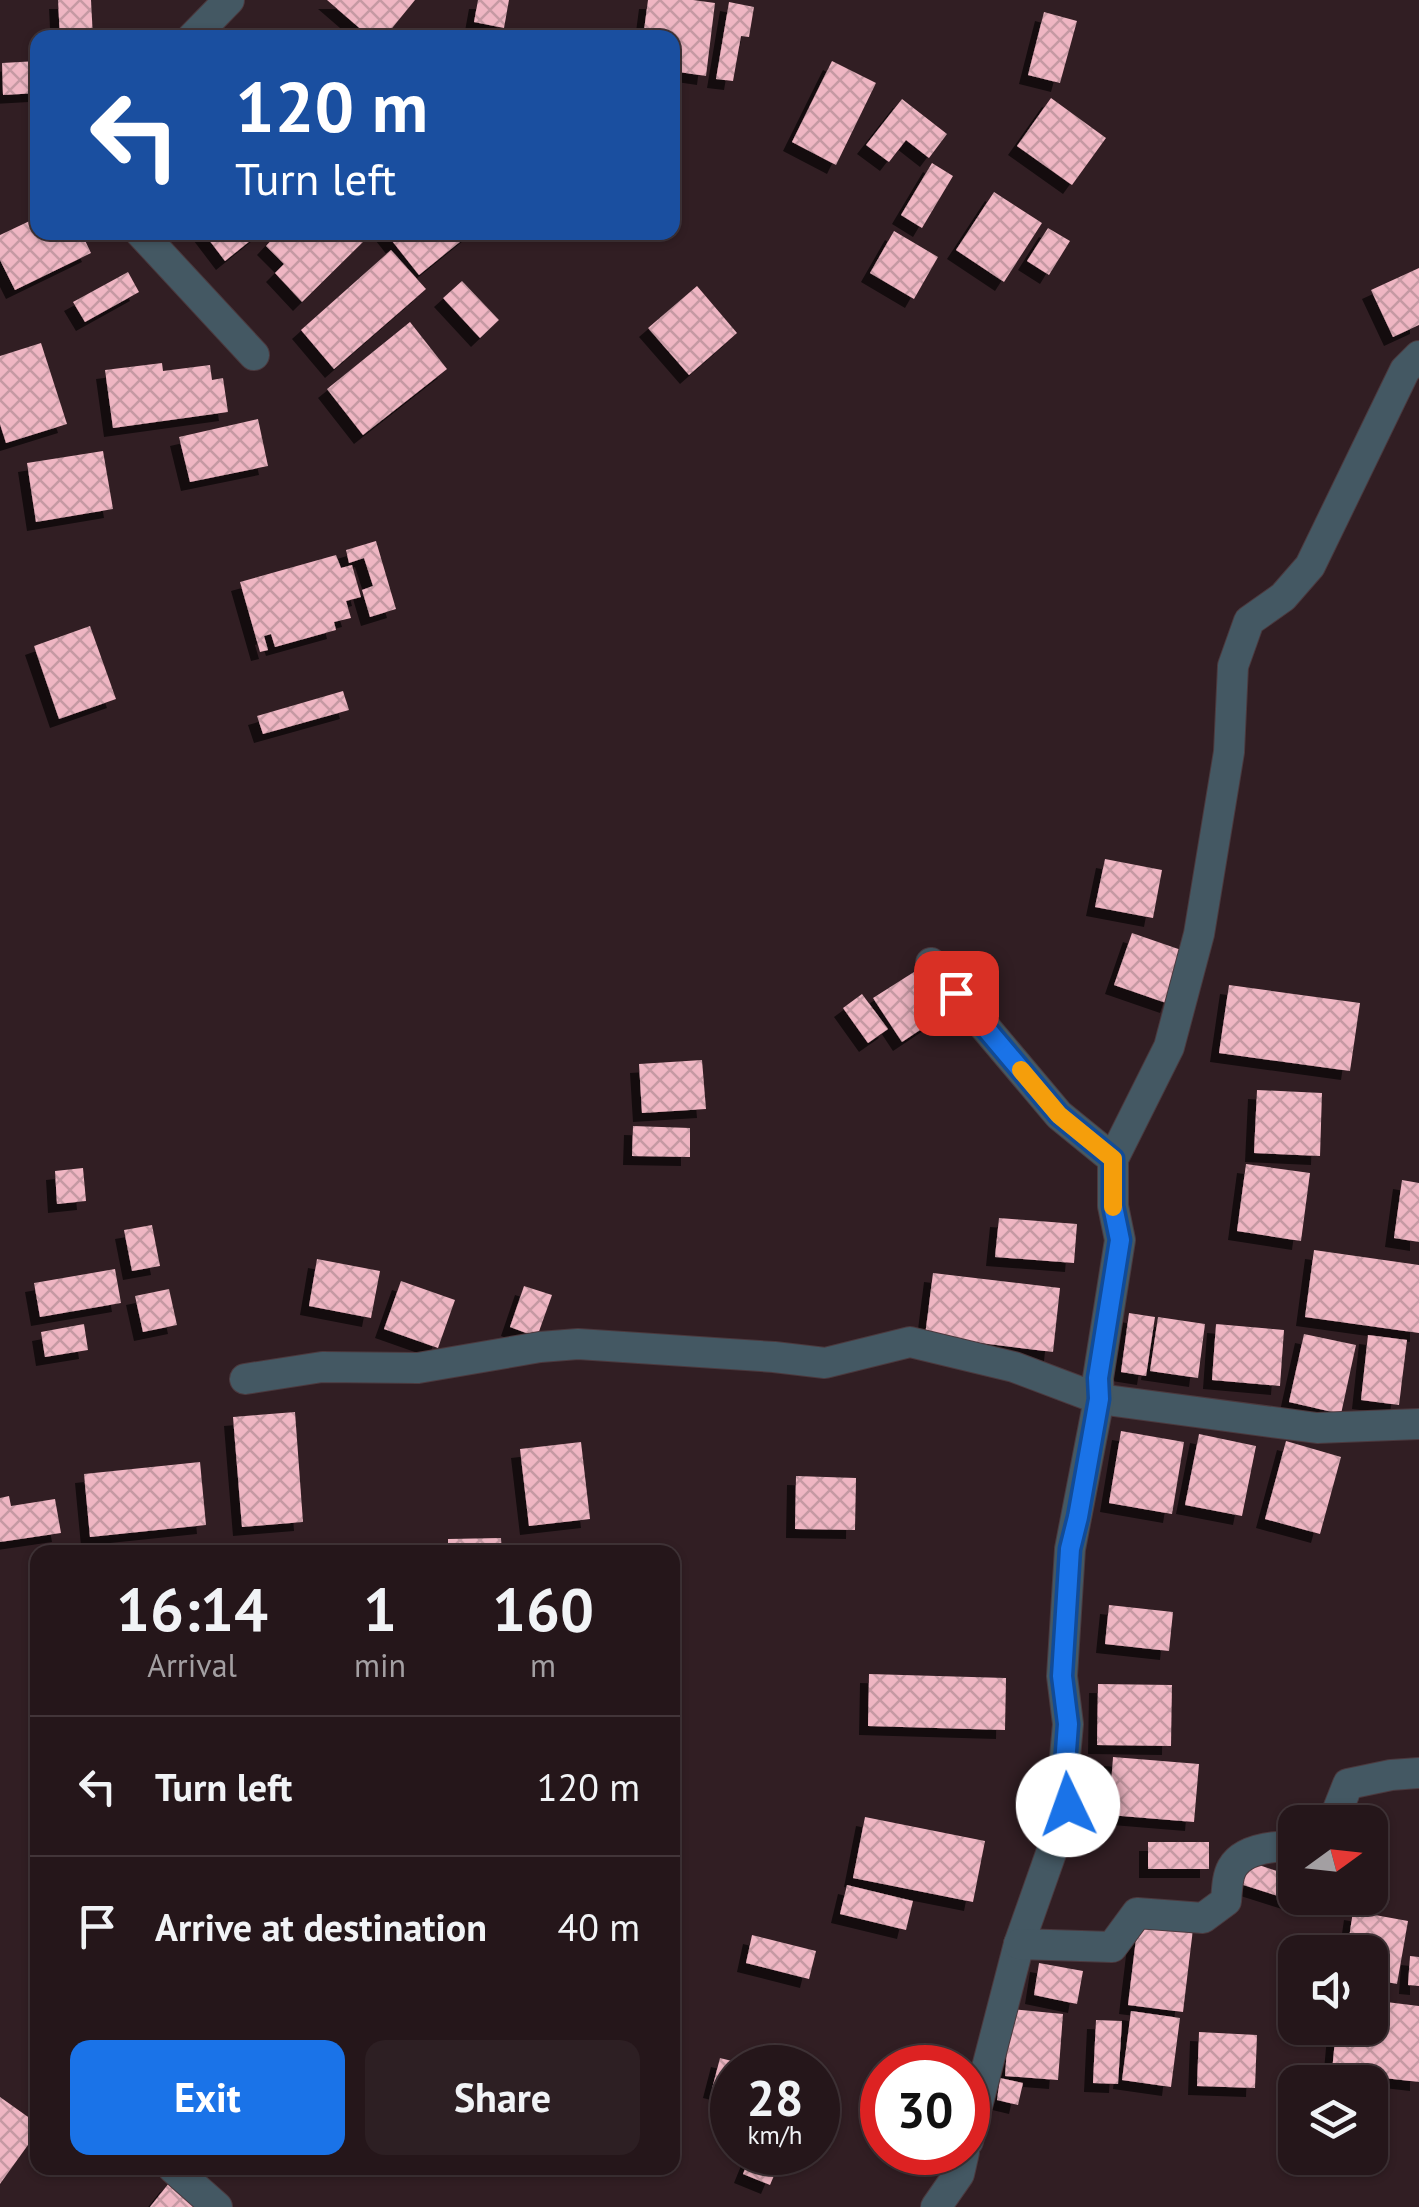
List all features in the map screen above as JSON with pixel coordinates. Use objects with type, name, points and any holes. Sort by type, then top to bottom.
[{"type":"street","points":[[200,30],[229,0]]},
{"type":"street","points":[[147,240],[254,356]]},
{"type":"street","points":[[990,2055],[1019,1944],[1068,1805],[1064,1778],[1068,1724],[1062,1676],[1070,1549],[1099,1399],[1098,1378],[1120,1240],[1113,1206],[1113,1159],[1169,1047],[1199,934],[1229,752],[1233,666],[1249,621],[1283,597],[1310,566],[1405,370],[1419,356]]},
{"type":"street","points":[[931,963],[1059,1115],[1113,1159]]},
{"type":"street","points":[[244,1379],[322,1367],[418,1368],[578,1344],[825,1363],[910,1342],[1014,1366],[1099,1399],[1316,1428],[1419,1424]]},
{"type":"street","points":[[1339,1805],[1348,1784],[1390,1775],[1419,1774]]},
{"type":"street","points":[[1019,1944],[1112,1947],[1137,1913],[1203,1918],[1226,1902],[1230,1870],[1240,1857],[1278,1846]]},
{"type":"street","points":[[181,2175],[217,2207]]},
{"type":"street","points":[[936,2207],[958,2175]]},
{"type":"building","points":[[58,0],[91,0],[93,30],[60,30]]},
{"type":"building","points":[[327,0],[415,0],[391,30],[362,30]]},
{"type":"building","points":[[478,0],[509,0],[504,28],[474,22]]},
{"type":"building","points":[[648,0],[715,3],[706,76],[680,72],[680,30],[644,30]]},
{"type":"building","points":[[729,2],[754,7],[749,37],[741,36],[733,81],[716,79]]},
{"type":"building","points":[[1044,12],[1077,21],[1060,83],[1028,75]]},
{"type":"building","points":[[30,61],[30,93],[3,95],[2,63]]},
{"type":"building","points":[[832,61],[876,83],[836,165],[792,142]]},
{"type":"building","points":[[1051,98],[1106,138],[1072,185],[1017,146]]},
{"type":"building","points":[[902,99],[947,134],[929,158],[906,140],[889,162],[866,145]]},
{"type":"building","points":[[932,163],[953,176],[922,228],[901,215]]},
{"type":"building","points":[[994,192],[1042,223],[1004,282],[956,250]]},
{"type":"building","points":[[30,221],[30,240],[85,240],[91,253],[15,290],[0,260],[0,235]]},
{"type":"building","points":[[1048,228],[1070,241],[1049,275],[1027,261]]},
{"type":"building","points":[[894,231],[938,257],[914,299],[870,273]]},
{"type":"building","points":[[209,240],[251,240],[225,261]]},
{"type":"building","points":[[272,240],[365,240],[302,302],[275,273],[284,264],[266,246]]},
{"type":"building","points":[[391,240],[462,240],[419,275]]},
{"type":"building","points":[[391,250],[426,289],[334,369],[301,330]]},
{"type":"building","points":[[1419,268],[1419,325],[1393,337],[1371,290]]},
{"type":"building","points":[[128,272],[139,292],[85,322],[73,302]]},
{"type":"building","points":[[462,281],[499,320],[480,338],[443,298]]},
{"type":"building","points":[[697,286],[737,333],[689,375],[648,328]]},
{"type":"building","points":[[410,322],[447,369],[363,435],[327,389]]},
{"type":"building","points":[[41,343],[67,424],[6,443],[0,424],[0,356]]},
{"type":"building","points":[[162,363],[163,371],[210,365],[212,380],[223,378],[228,412],[113,428],[105,370]]},
{"type":"building","points":[[258,419],[268,466],[190,482],[179,437]]},
{"type":"building","points":[[103,451],[113,509],[36,522],[27,463]]},
{"type":"building","points":[[376,541],[396,609],[370,617],[362,590],[373,586],[364,558],[349,563],[346,550]]},
{"type":"building","points":[[336,555],[341,568],[352,565],[361,597],[346,601],[351,618],[334,622],[336,630],[275,647],[271,634],[264,636],[268,650],[260,652],[240,582]]},
{"type":"building","points":[[90,626],[116,699],[59,719],[34,646]]},
{"type":"building","points":[[343,691],[349,710],[263,734],[257,716]]},
{"type":"building","points":[[1105,859],[1162,870],[1153,918],[1095,907]]},
{"type":"building","points":[[1132,933],[1187,952],[1169,1004],[1114,985]]},
{"type":"building","points":[[925,965],[953,1008],[902,1042],[873,998]]},
{"type":"building","points":[[1229,985],[1360,1003],[1350,1071],[1219,1053]]},
{"type":"building","points":[[862,994],[888,1029],[868,1043],[843,1008]]},
{"type":"building","points":[[702,1060],[706,1109],[642,1113],[639,1064]]},
{"type":"building","points":[[1257,1090],[1322,1093],[1320,1156],[1254,1153]]},
{"type":"building","points":[[633,1126],[690,1128],[690,1157],[632,1156]]},
{"type":"building","points":[[1246,1164],[1310,1173],[1301,1241],[1237,1231]]},
{"type":"building","points":[[83,1168],[86,1201],[57,1204],[55,1171]]},
{"type":"building","points":[[1402,1180],[1419,1183],[1419,1242],[1394,1238]]},
{"type":"building","points":[[999,1218],[1077,1224],[1074,1263],[995,1257]]},
{"type":"building","points":[[152,1225],[160,1266],[132,1271],[124,1230]]},
{"type":"building","points":[[1314,1250],[1419,1265],[1419,1333],[1305,1317]]},
{"type":"building","points":[[317,1259],[380,1271],[371,1318],[309,1306]]},
{"type":"building","points":[[115,1269],[121,1303],[40,1317],[34,1283]]},
{"type":"building","points":[[933,1273],[1060,1288],[1053,1352],[925,1336]]},
{"type":"building","points":[[401,1281],[455,1300],[438,1348],[384,1329]]},
{"type":"building","points":[[524,1286],[552,1295],[537,1337],[510,1327]]},
{"type":"building","points":[[169,1289],[177,1325],[143,1332],[135,1296]]},
{"type":"building","points":[[1129,1313],[1155,1317],[1146,1376],[1121,1372]]},
{"type":"building","points":[[1158,1317],[1205,1324],[1198,1378],[1150,1371]]},
{"type":"building","points":[[84,1324],[88,1350],[45,1357],[41,1332]]},
{"type":"building","points":[[1216,1324],[1284,1330],[1280,1386],[1212,1380]]},
{"type":"building","points":[[1304,1334],[1356,1345],[1341,1414],[1289,1402]]},
{"type":"building","points":[[1368,1335],[1407,1340],[1399,1405],[1361,1400]]},
{"type":"building","points":[[295,1412],[303,1522],[242,1527],[233,1417]]},
{"type":"building","points":[[1121,1431],[1184,1442],[1172,1514],[1109,1503]]},
{"type":"building","points":[[1199,1434],[1256,1446],[1242,1516],[1185,1505]]},
{"type":"building","points":[[1286,1441],[1341,1457],[1320,1534],[1265,1519]]},
{"type":"building","points":[[581,1442],[590,1519],[529,1526],[520,1449]]},
{"type":"building","points":[[200,1462],[206,1525],[90,1537],[84,1474]]},
{"type":"building","points":[[796,1476],[856,1478],[855,1530],[795,1529]]},
{"type":"building","points":[[9,1496],[11,1506],[55,1499],[61,1533],[0,1542],[0,1498]]},
{"type":"building","points":[[501,1538],[502,1545],[448,1545],[448,1539]]},
{"type":"building","points":[[1109,1605],[1173,1612],[1169,1651],[1105,1644]]},
{"type":"building","points":[[869,1674],[1006,1678],[1005,1730],[868,1726]]},
{"type":"building","points":[[1098,1684],[1172,1685],[1171,1746],[1097,1745]]},
{"type":"building","points":[[1113,1757],[1199,1764],[1194,1822],[1109,1815]]},
{"type":"building","points":[[865,1817],[985,1841],[973,1902],[853,1878]]},
{"type":"building","points":[[1148,1842],[1209,1842],[1209,1869],[1148,1869]]},
{"type":"building","points":[[1244,1860],[1278,1871],[1278,1896],[1237,1883]]},
{"type":"building","points":[[847,1885],[913,1901],[906,1930],[840,1914]]},
{"type":"building","points":[[1352,1915],[1408,1921],[1397,1984],[1388,1982],[1388,1935],[1349,1935]]},
{"type":"building","points":[[1138,1922],[1193,1929],[1183,2012],[1128,2005]]},
{"type":"building","points":[[752,1935],[816,1951],[809,1979],[746,1963]]},
{"type":"building","points":[[1410,1956],[1419,1957],[1419,1986],[1408,1985]]},
{"type":"building","points":[[1039,1963],[1083,1971],[1077,2004],[1034,1995]]},
{"type":"building","points":[[1388,2002],[1419,2006],[1419,2082],[1388,2078],[1388,2065],[1333,2065],[1334,2045],[1388,2045]]},
{"type":"building","points":[[1010,2009],[1063,2014],[1058,2080],[1005,2076]]},
{"type":"building","points":[[1131,2011],[1180,2018],[1171,2087],[1122,2080]]},
{"type":"building","points":[[1096,2020],[1122,2021],[1118,2084],[1093,2083]]},
{"type":"building","points":[[1199,2032],[1257,2035],[1255,2088],[1197,2086]]},
{"type":"building","points":[[1000,2078],[1023,2083],[1018,2105],[997,2100]]},
{"type":"building","points":[[0,2097],[30,2118],[30,2142],[0,2184]]},
{"type":"building","points":[[745,2175],[774,2175],[770,2185]]},
{"type":"building","points":[[169,2183],[199,2207],[150,2207]]},
{"type":"slow traffic","points":[[1021,1070],[1059,1115],[1113,1159],[1113,1207]]},
{"type":"route","points":[[956,993],[1059,1115],[1113,1159],[1113,1206],[1120,1240],[1098,1378],[1099,1399],[1070,1549],[1062,1676],[1068,1724],[1064,1778],[1068,1805]]}]
